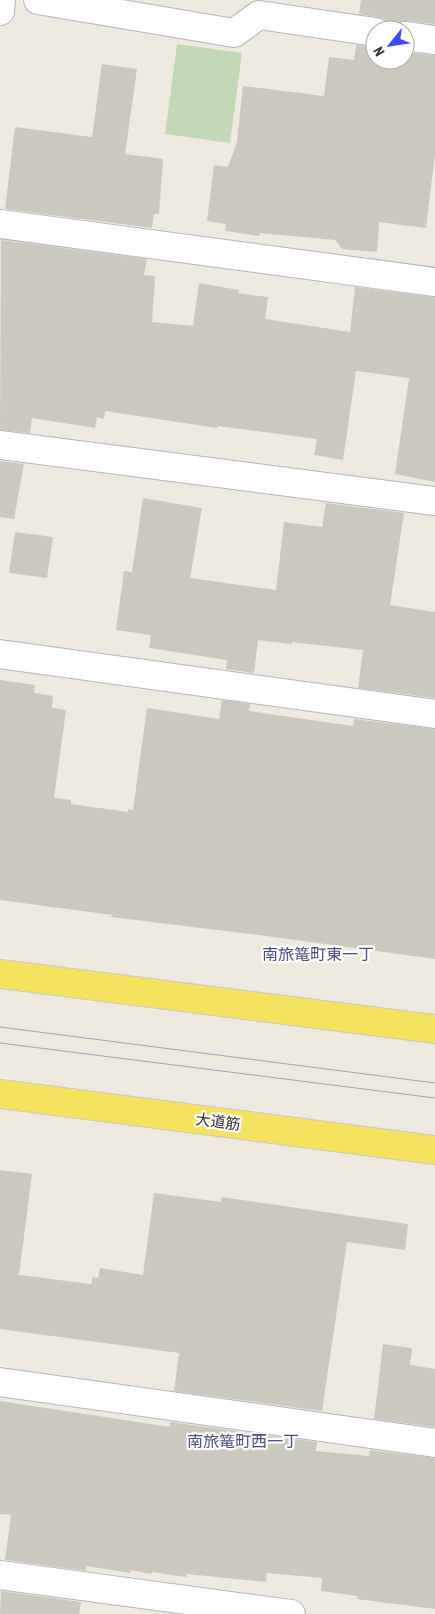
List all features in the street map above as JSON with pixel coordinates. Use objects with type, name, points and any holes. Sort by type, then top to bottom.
[{"type":"main road","points":[[0,974],[435,1029]]},
{"type":"main road","name":"大道筋","points":[[0,1094],[435,1150]]},
{"type":"street","points":[[0,11],[1,0]]},
{"type":"street","points":[[38,0],[234,33],[259,15],[365,31]]},
{"type":"street","points":[[415,37],[435,40]]},
{"type":"street","points":[[0,224],[435,282]]},
{"type":"street","points":[[0,445],[435,501]]},
{"type":"street","points":[[0,654],[435,714]]},
{"type":"street","points":[[0,1382],[435,1443]]},
{"type":"street","points":[[0,1575],[291,1614]]},
{"type":"green space","points":[[177,44],[242,53],[230,143],[165,134]]},
{"type":"building","points":[[361,0],[435,0],[435,24],[415,22],[415,20],[385,20],[359,14]]},
{"type":"building","points":[[356,45],[365,46],[365,70],[415,70],[415,53],[435,55],[435,154],[426,228],[379,222],[377,252],[342,249],[335,240],[260,233],[259,236],[225,231],[226,224],[207,221],[214,165],[228,167],[237,142],[243,86],[324,96],[329,57],[354,60]]},
{"type":"building","points":[[102,64],[137,69],[125,154],[163,159],[159,214],[154,214],[152,228],[5,209],[15,127],[92,137]]},
{"type":"building","points":[[1,240],[147,259],[144,275],[155,276],[152,322],[193,326],[199,283],[239,290],[238,293],[268,297],[265,319],[350,332],[355,287],[435,297],[435,482],[395,474],[409,378],[356,371],[343,460],[314,455],[317,439],[218,426],[217,428],[105,411],[104,419],[97,417],[95,428],[32,418],[30,433],[0,430]]},
{"type":"building","points":[[0,461],[24,464],[14,519],[0,517]]},
{"type":"building","points":[[143,498],[202,508],[190,578],[276,590],[284,522],[322,527],[326,503],[404,513],[390,605],[435,612],[435,698],[358,688],[363,650],[258,640],[254,673],[226,669],[227,660],[149,648],[151,635],[116,630],[124,571],[132,572]]},
{"type":"building","points":[[15,532],[53,537],[47,578],[9,573]]},
{"type":"building","points":[[0,680],[35,685],[34,693],[53,696],[52,708],[66,710],[54,798],[71,800],[71,804],[128,812],[128,809],[133,810],[147,708],[219,719],[222,700],[250,704],[249,711],[353,726],[354,719],[435,729],[435,959],[111,917],[112,915],[0,900]]},
{"type":"building","points":[[0,1170],[32,1174],[19,1275],[91,1284],[93,1277],[98,1278],[100,1268],[143,1275],[154,1193],[221,1202],[221,1197],[408,1224],[405,1250],[347,1242],[322,1411],[174,1391],[179,1353],[0,1329]]},
{"type":"building","points":[[383,1344],[412,1348],[410,1365],[435,1369],[435,1427],[374,1419]]},
{"type":"building","points":[[0,1401],[170,1427],[170,1422],[317,1442],[316,1451],[369,1456],[370,1450],[435,1458],[435,1609],[357,1599],[357,1596],[321,1591],[322,1578],[267,1573],[266,1582],[187,1574],[186,1577],[152,1572],[151,1574],[131,1570],[131,1573],[86,1566],[86,1571],[5,1560],[11,1515],[0,1514]]},
{"type":"building","points":[[1,1591],[81,1602],[79,1614],[0,1614]]},
{"type":"tram line","points":[[0,1027],[435,1083]]},
{"type":"tram line","points":[[0,1043],[435,1098]]},
{"type":"district","name":"南旅篭町東一丁","points":[[318,954]]},
{"type":"district","name":"南旅篭町西一丁","points":[[243,1441]]}]
